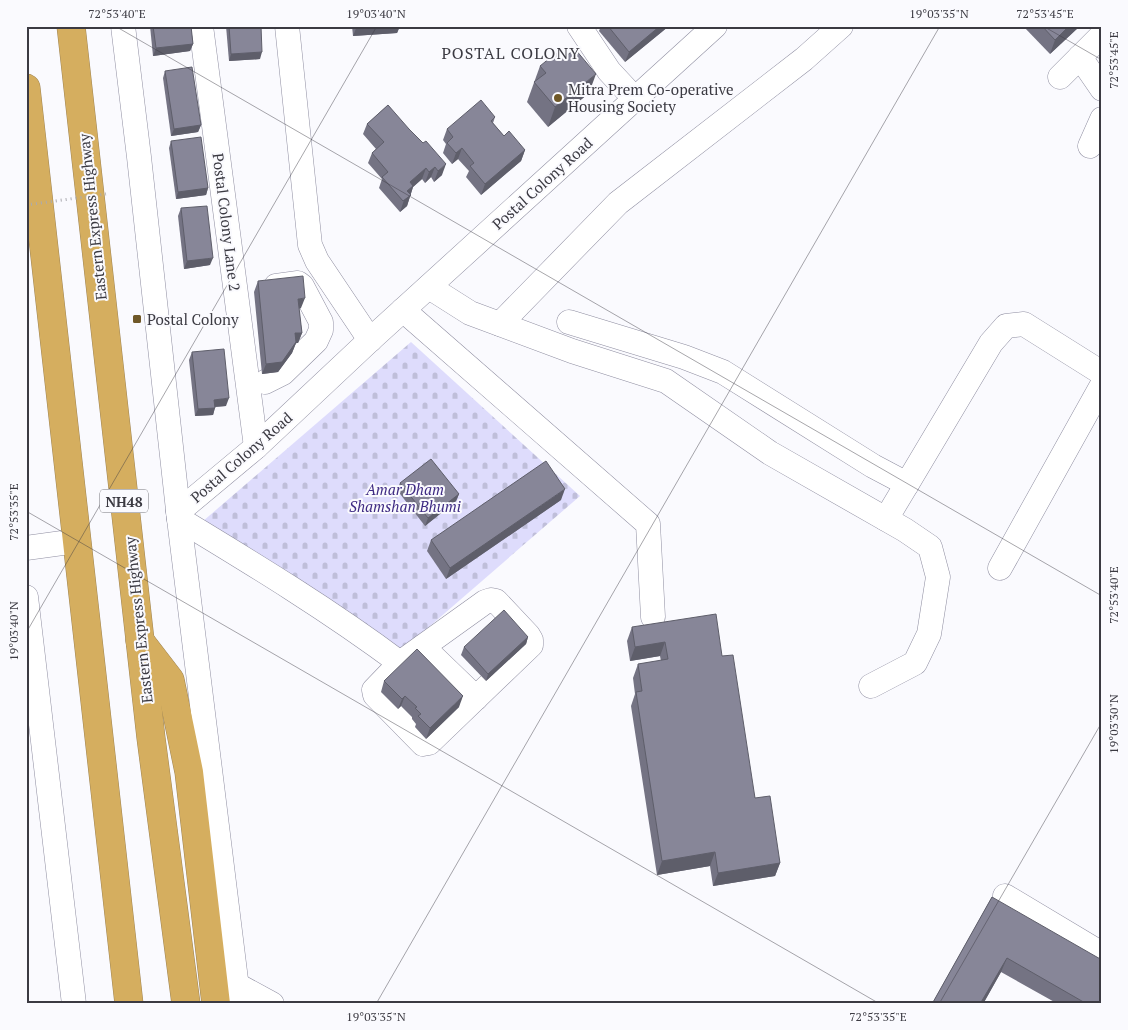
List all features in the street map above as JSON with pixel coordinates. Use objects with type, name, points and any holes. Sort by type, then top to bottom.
[{"type":"highway","name":"Eastern Express Highway","points":[[71,26],[151,738],[186,1004]]},
{"type":"highway","points":[[26,88],[129,1004]]},
{"type":"highway","points":[[140,641],[170,680],[172,689],[189,772],[216,1004]]},
{"type":"street","points":[[123,26],[179,516],[238,994],[272,1004]]},
{"type":"street","name":"Postal Colony Lane 2","points":[[201,26],[256,447]]},
{"type":"street","points":[[287,26],[310,245],[316,261],[370,340]]},
{"type":"street","points":[[579,26],[609,71],[635,99]]},
{"type":"street","name":"Postal Colony Road","points":[[179,516],[715,26]]},
{"type":"street","points":[[500,324],[618,203],[804,59],[841,26]]},
{"type":"street","points":[[1060,77],[1102,35]]},
{"type":"street","points":[[1080,57],[1102,89]]},
{"type":"street","points":[[1090,146],[1102,119]]},
{"type":"street","points":[[304,290],[327,278]]},
{"type":"street","points":[[259,288],[298,283],[304,290],[321,322],[321,330],[316,341],[283,373],[265,382]]},
{"type":"street","points":[[429,287],[470,313],[572,351],[666,382],[770,453],[886,519],[930,548],[938,577],[929,634],[915,663],[871,686]]},
{"type":"street","points":[[403,310],[648,524],[652,617]]},
{"type":"street","points":[[569,322],[684,357],[722,372],[873,466],[907,484]]},
{"type":"street","points":[[886,519],[990,344],[1006,326],[1024,324],[1102,373]]},
{"type":"street","points":[[316,341],[340,368]]},
{"type":"street","points":[[1000,568],[1102,385]]},
{"type":"street","points":[[179,516],[308,598],[400,663]]},
{"type":"street","points":[[26,548],[77,541]]},
{"type":"street","points":[[26,597],[74,1004]]},
{"type":"street","points":[[491,600],[496,601],[531,640],[531,645],[429,743],[423,744],[374,693],[376,687],[400,663],[485,602],[491,600]]},
{"type":"street","points":[[423,647],[476,698]]},
{"type":"street","points":[[1005,896],[1102,954]]},
{"type":"path","points":[[26,204],[106,194]]},
{"type":"green space","name":"Amar Dham Shamshan Bhumi","points":[[411,342],[580,496],[393,658],[195,528]]},
{"type":"building","points":[[153,26],[191,26],[193,44],[156,48]]},
{"type":"building","points":[[229,26],[261,26],[262,52],[231,54]]},
{"type":"building","points":[[608,26],[660,26],[629,52]]},
{"type":"building","points":[[1042,26],[1069,26],[1055,40]]},
{"type":"building","points":[[575,49],[596,74],[555,107],[534,82],[546,73],[540,66],[556,53],[561,60]]},
{"type":"building","points":[[192,67],[201,125],[174,129],[165,71]]},
{"type":"building","points":[[481,100],[495,117],[491,121],[504,136],[509,131],[525,150],[485,184],[470,166],[474,163],[462,148],[456,153],[447,143],[453,137],[447,129]]},
{"type":"building","points":[[388,105],[423,143],[426,141],[446,164],[438,171],[435,167],[429,172],[426,168],[410,182],[413,186],[407,191],[411,195],[403,201],[382,177],[388,172],[372,153],[384,142],[367,124]]},
{"type":"building","points":[[201,137],[208,188],[178,192],[171,141]]},
{"type":"building","points":[[207,206],[213,258],[187,261],[181,208]]},
{"type":"building","points":[[303,276],[305,298],[298,299],[302,333],[295,333],[296,342],[282,362],[266,364],[258,281]]},
{"type":"building","points":[[224,349],[229,398],[214,400],[215,408],[198,409],[192,352]]},
{"type":"building","points":[[431,459],[459,494],[428,518],[400,483]]},
{"type":"building","points":[[546,461],[565,489],[450,568],[431,540]]},
{"type":"building","points":[[504,610],[528,637],[488,674],[464,647]]},
{"type":"building","points":[[716,614],[722,656],[733,655],[755,798],[770,796],[780,863],[718,873],[715,852],[662,861],[636,692],[642,691],[638,664],[668,659],[665,642],[635,647],[632,627]]},
{"type":"building","points":[[417,649],[463,696],[430,728],[418,716],[421,714],[415,708],[417,707],[405,696],[402,699],[384,681]]},
{"type":"building","points":[[992,897],[1102,960],[1102,1004],[1087,1004],[1007,958],[980,1004],[932,1004]]},
{"type":"place","name":"Mitra Prem Co-operative Housing Society","points":[[558,98]]},
{"type":"place","name":"Postal Colony","points":[[137,319]]},
{"type":"district","name":"POSTAL COLONY","points":[[511,53]]}]
